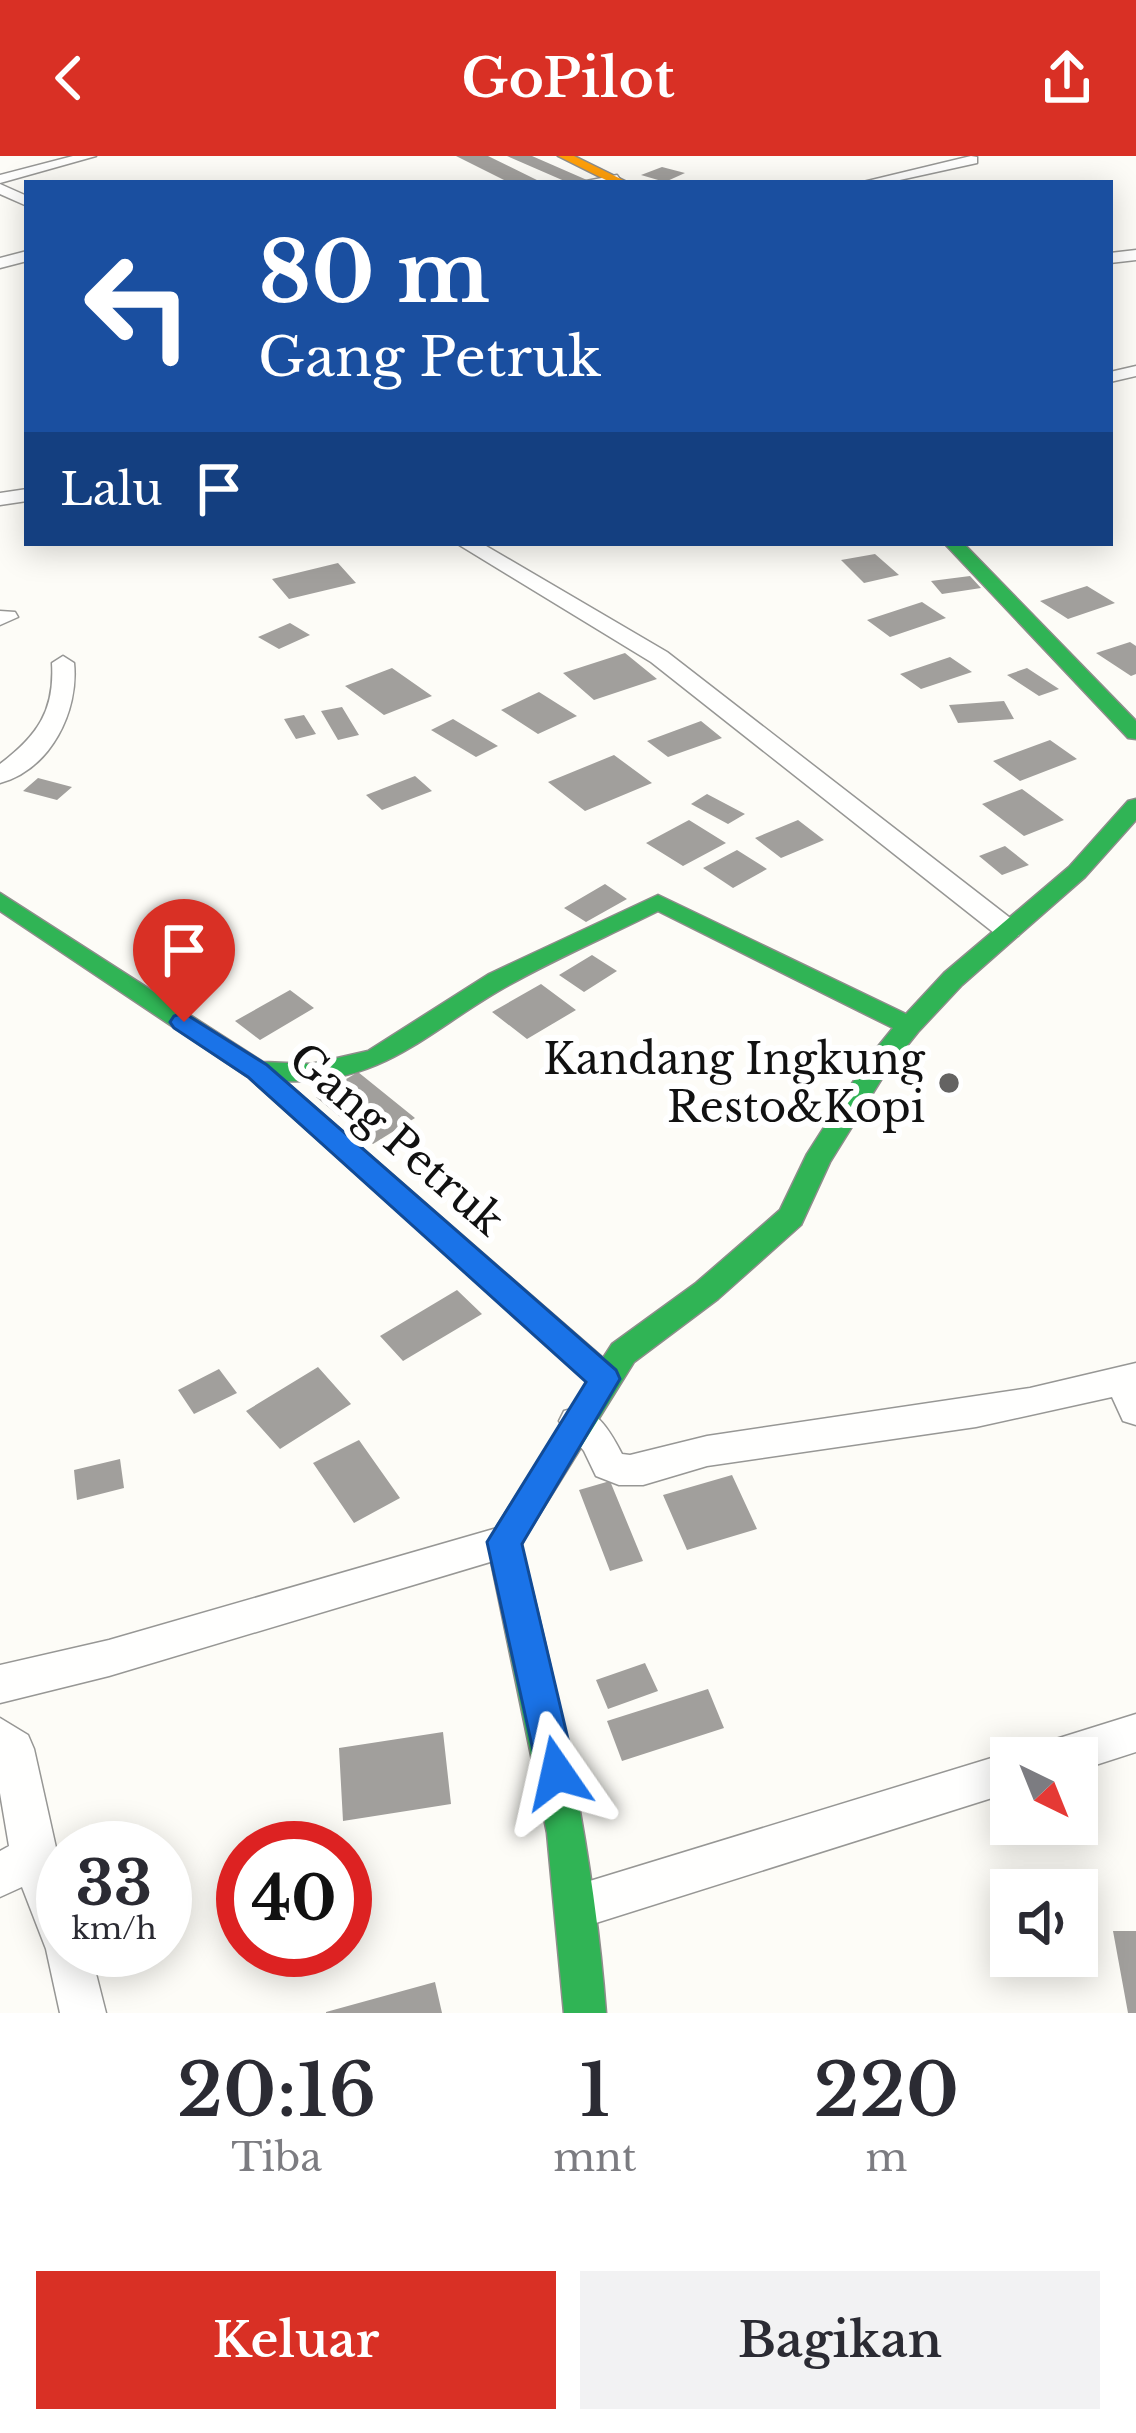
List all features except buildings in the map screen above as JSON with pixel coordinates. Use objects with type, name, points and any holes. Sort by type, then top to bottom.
[{"type":"street","points":[[0,184],[89,156]]},
{"type":"street","points":[[564,156],[618,180]]},
{"type":"street","points":[[880,180],[972,160]]},
{"type":"street","points":[[1113,258],[1136,255]]},
{"type":"street","points":[[1113,258],[1136,270]]},
{"type":"street","points":[[471,546],[659,658],[1008,930]]},
{"type":"street","points":[[956,546],[1136,733]]},
{"type":"street","points":[[0,776],[34,750],[62,717],[63,663]]},
{"type":"street","points":[[586,2013],[580,1906],[550,1729],[505,1542],[623,1353],[707,1291],[790,1217],[817,1161],[876,1066],[908,1026],[1008,930],[1077,872],[1136,806]]},
{"type":"street","name":"Gang Petruk","points":[[0,900],[257,1071],[604,1379]]},
{"type":"street","points":[[257,1071],[311,1073],[376,1058],[498,980],[658,902],[908,1026]]},
{"type":"street","points":[[577,1421],[597,1441],[609,1466],[626,1472],[703,1452],[1131,1390]]},
{"type":"street","points":[[0,1684],[109,1658],[433,1559],[505,1542]]},
{"type":"street","points":[[1098,1745],[1136,1733]]},
{"type":"street","points":[[0,1737],[13,1750],[16,1866],[36,1896]]},
{"type":"street","points":[[580,1906],[990,1779]]},
{"type":"street","points":[[74,1977],[83,2013]]},
{"type":"traffic: fast","points":[[956,546],[1136,733]]},
{"type":"traffic: fast","points":[[585,2013],[566,1833],[545,1717],[504,1542],[623,1353],[707,1291],[791,1217],[817,1161],[876,1066],[909,1026],[953,979],[1077,872],[1136,806]]},
{"type":"traffic: fast","points":[[0,900],[257,1071],[605,1379]]},
{"type":"traffic: fast","points":[[257,1071],[311,1073],[376,1058],[498,980],[658,902],[909,1026]]},
{"type":"traffic: slow","points":[[564,156],[616,180]]},
{"type":"place","name":"Kandang Ingkung Resto&Kopi","points":[[949,1083]]},
{"type":"route","points":[[184,1022],[257,1071],[604,1379],[505,1542],[557,1773]]}]
